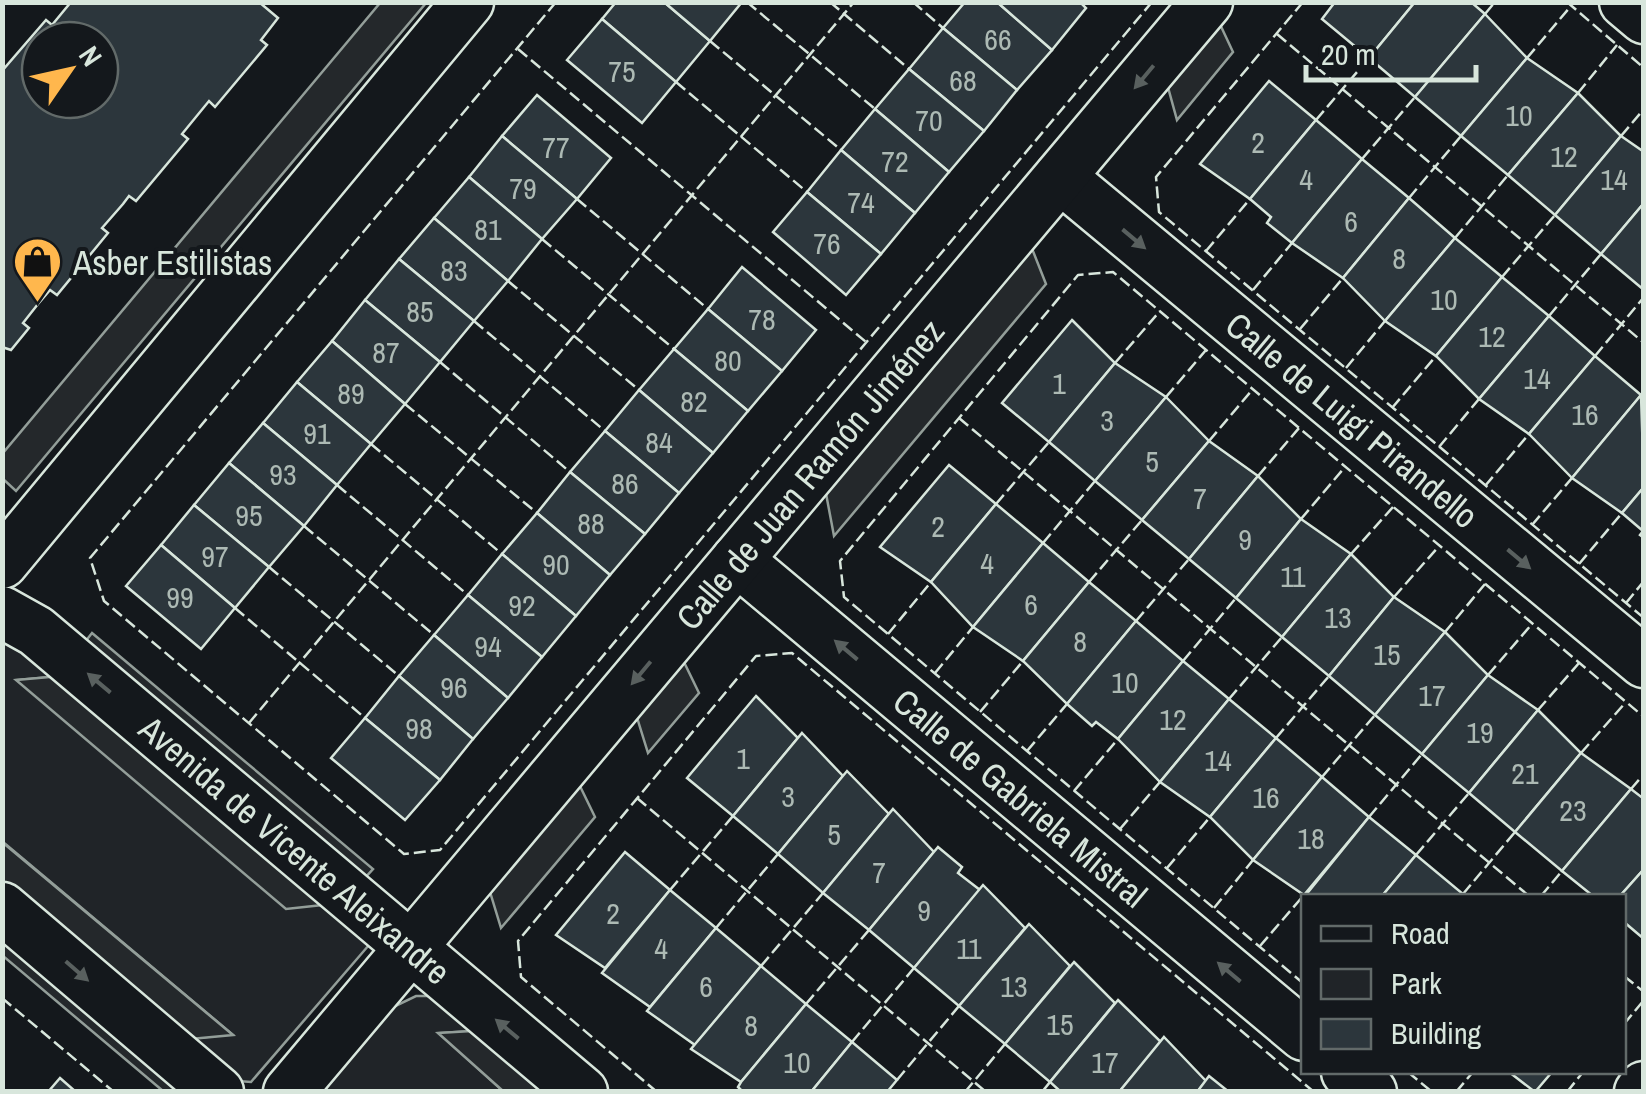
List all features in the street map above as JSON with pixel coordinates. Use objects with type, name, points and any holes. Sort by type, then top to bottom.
[{"type":"street","points":[[2,563],[468,2]]},
{"type":"street","name":"Calle de Juan Ramón Jiménez","points":[[289,1092],[1206,2]]},
{"type":"street","points":[[1625,2],[1644,18]]},
{"type":"street","name":"Calle de Luigi Pirandello","points":[[1060,176],[1644,662]]},
{"type":"street","name":"Calle de Gabriela Mistral","points":[[737,560],[1301,1032]]},
{"type":"street","name":"Avenida de Vicente Aleixandre","points":[[2,612],[36,631],[582,1092]]},
{"type":"street","points":[[2,908],[218,1092]]},
{"type":"street","points":[[1350,1074],[1371,1092]]},
{"type":"green space","points":[[2,640],[17,641],[61,676],[18,680],[341,903],[369,945],[251,1082],[238,1081],[180,1040],[232,1034],[3,842]]},
{"type":"green space","points":[[416,996],[435,996],[489,1030],[439,1033],[503,1091],[321,1092],[387,1010]]},
{"type":"shaded area","points":[[380,3],[426,3],[16,491],[3,479],[3,453]]},
{"type":"shaded area","points":[[1218,20],[1233,52],[1177,120],[1166,80]]},
{"type":"shaded area","points":[[1029,241],[1046,284],[834,536],[824,483]]},
{"type":"shaded area","points":[[92,633],[373,869],[362,881],[81,647]]},
{"type":"shaded area","points":[[682,658],[699,693],[648,753],[635,711]]},
{"type":"shaded area","points":[[61,676],[341,903],[286,909],[16,680]]},
{"type":"shaded area","points":[[577,780],[595,817],[501,928],[487,882]]},
{"type":"shaded area","points":[[2,842],[233,1035],[180,1040],[3,888]]},
{"type":"shaded area","points":[[2,934],[184,1091],[163,1091],[3,956]]},
{"type":"shaded area","points":[[489,1030],[562,1091],[503,1091],[438,1033]]},
{"type":"building","points":[[71,2],[259,2],[278,18],[261,40],[267,45],[215,107],[209,101],[182,134],[188,139],[136,201],[129,196],[102,228],[108,233],[57,295],[50,290],[38,304],[23,323],[29,328],[11,350],[2,347],[2,71],[20,50],[20,120],[120,120],[120,20],[56,20]]},
{"type":"building","points":[[616,2],[664,2],[710,41],[676,82],[602,19]]},
{"type":"building","points":[[664,2],[742,2],[710,41]]},
{"type":"building","points":[[965,2],[997,2],[1052,50],[1017,90],[943,28]]},
{"type":"building","points":[[997,2],[1080,2],[1086,8],[1052,50]]},
{"type":"building","points":[[1335,2],[1415,2],[1369,58],[1322,19]]},
{"type":"building","points":[[1415,2],[1471,2],[1485,14],[1415,97],[1369,58]]},
{"type":"building","points":[[1485,14],[1527,58],[1461,136],[1415,97]]},
{"type":"building","points":[[602,19],[676,82],[642,123],[567,60]]},
{"type":"building","points":[[943,28],[1017,90],[984,131],[909,69]]},
{"type":"building","points":[[1527,58],[1578,93],[1508,175],[1461,136]]},
{"type":"building","points":[[909,69],[984,131],[949,172],[875,109]]},
{"type":"building","points":[[1269,81],[1316,120],[1250,199],[1200,164]]},
{"type":"building","points":[[1578,93],[1621,136],[1555,215],[1508,175]]},
{"type":"building","points":[[537,95],[611,158],[577,199],[502,136]]},
{"type":"building","points":[[875,109],[949,172],[915,213],[841,150]]},
{"type":"building","points":[[1316,120],[1362,159],[1292,243],[1267,223],[1271,217],[1250,199]]},
{"type":"building","points":[[502,136],[577,199],[542,239],[469,177]]},
{"type":"building","points":[[1621,136],[1644,152],[1644,203],[1601,254],[1555,215]]},
{"type":"building","points":[[841,150],[915,213],[881,254],[807,192]]},
{"type":"building","points":[[1362,159],[1409,198],[1343,278],[1292,243]]},
{"type":"building","points":[[469,177],[542,239],[508,281],[434,218]]},
{"type":"building","points":[[807,192],[881,254],[846,295],[773,232]]},
{"type":"building","points":[[1409,198],[1455,238],[1385,321],[1343,278]]},
{"type":"building","points":[[1644,203],[1644,290],[1601,254]]},
{"type":"building","points":[[434,218],[508,281],[474,321],[399,259]]},
{"type":"building","points":[[1455,238],[1502,277],[1436,356],[1385,321]]},
{"type":"building","points":[[399,259],[474,321],[440,362],[365,300]]},
{"type":"building","points":[[742,267],[816,330],[782,371],[708,309]]},
{"type":"building","points":[[1502,277],[1549,316],[1479,399],[1436,356]]},
{"type":"building","points":[[365,300],[440,362],[405,404],[332,341]]},
{"type":"building","points":[[708,309],[782,371],[748,411],[674,349]]},
{"type":"building","points":[[1549,316],[1595,356],[1529,434],[1479,399]]},
{"type":"building","points":[[1072,320],[1115,363],[1049,442],[1002,403]]},
{"type":"building","points":[[332,341],[405,404],[371,444],[297,382]]},
{"type":"building","points":[[674,349],[748,411],[713,453],[639,390]]},
{"type":"building","points":[[1595,356],[1641,395],[1572,478],[1529,434]]},
{"type":"building","points":[[1115,363],[1166,397],[1095,481],[1049,442]]},
{"type":"building","points":[[297,382],[371,444],[337,485],[263,423]]},
{"type":"building","points":[[639,390],[713,453],[679,493],[605,431]]},
{"type":"building","points":[[1641,395],[1644,487],[1622,513],[1572,478]]},
{"type":"building","points":[[1166,397],[1209,441],[1142,520],[1095,481]]},
{"type":"building","points":[[263,423],[337,485],[304,526],[229,463]]},
{"type":"building","points":[[605,431],[679,493],[645,534],[570,472]]},
{"type":"building","points":[[1209,441],[1258,476],[1189,559],[1142,520]]},
{"type":"building","points":[[229,463],[304,526],[269,567],[194,505]]},
{"type":"building","points":[[949,465],[996,504],[931,582],[880,547]]},
{"type":"building","points":[[570,472],[645,534],[610,575],[537,513]]},
{"type":"building","points":[[1258,476],[1301,519],[1236,598],[1189,559]]},
{"type":"building","points":[[1644,487],[1644,538],[1640,535],[1643,531],[1622,513]]},
{"type":"building","points":[[996,504],[1043,543],[973,627],[931,582]]},
{"type":"building","points":[[194,505],[269,567],[235,608],[161,545]]},
{"type":"building","points":[[537,513],[610,575],[576,616],[502,554]]},
{"type":"building","points":[[1301,519],[1351,554],[1282,637],[1236,598]]},
{"type":"building","points":[[1043,543],[1089,582],[1023,661],[973,627]]},
{"type":"building","points":[[161,545],[235,608],[201,649],[126,586]]},
{"type":"building","points":[[502,554],[576,616],[542,657],[468,595]]},
{"type":"building","points":[[1351,554],[1394,597],[1329,676],[1282,637]]},
{"type":"building","points":[[1089,582],[1136,621],[1067,704],[1023,661]]},
{"type":"building","points":[[468,595],[542,657],[508,698],[434,635]]},
{"type":"building","points":[[1394,597],[1445,632],[1375,715],[1329,676]]},
{"type":"building","points":[[1136,621],[1183,661],[1118,739],[1096,722],[1092,726],[1067,704]]},
{"type":"building","points":[[1445,632],[1488,675],[1422,754],[1375,715]]},
{"type":"building","points":[[434,635],[508,698],[473,739],[399,676]]},
{"type":"building","points":[[1183,661],[1229,699],[1160,782],[1118,739]]},
{"type":"building","points":[[1488,675],[1538,710],[1469,793],[1422,754]]},
{"type":"building","points":[[399,676],[473,739],[440,780],[365,718]]},
{"type":"building","points":[[756,696],[798,738],[733,816],[687,778]]},
{"type":"building","points":[[1229,699],[1276,738],[1210,817],[1160,782]]},
{"type":"building","points":[[1538,710],[1581,753],[1515,832],[1469,793]]},
{"type":"building","points":[[365,718],[440,780],[405,820],[331,758]]},
{"type":"building","points":[[802,733],[843,776],[778,854],[733,816]]},
{"type":"building","points":[[1276,738],[1322,777],[1253,860],[1210,817]]},
{"type":"building","points":[[1581,753],[1631,789],[1562,871],[1515,832]]},
{"type":"building","points":[[847,771],[889,814],[823,893],[778,854]]},
{"type":"building","points":[[1322,777],[1369,817],[1305,894],[1253,860]]},
{"type":"building","points":[[1631,789],[1644,799],[1644,869],[1622,894],[1591,894],[1562,871]]},
{"type":"building","points":[[893,809],[934,852],[869,930],[823,893]]},
{"type":"building","points":[[1369,817],[1416,855],[1384,894],[1307,894]]},
{"type":"building","points":[[938,847],[962,867],[958,873],[980,890],[914,968],[869,930]]},
{"type":"building","points":[[625,852],[670,890],[605,968],[556,935]]},
{"type":"building","points":[[1416,855],[1463,894],[1384,894]]},
{"type":"building","points":[[1644,869],[1644,939],[1626,924],[1626,894],[1622,894]]},
{"type":"building","points":[[983,885],[1025,928],[959,1006],[914,968]]},
{"type":"building","points":[[670,890],[716,928],[650,1007],[602,973]]},
{"type":"building","points":[[1029,924],[1070,966],[1005,1044],[959,1006]]},
{"type":"building","points":[[716,928],[761,966],[695,1045],[647,1011]]},
{"type":"building","points":[[1074,962],[1115,1003],[1050,1082],[1005,1044]]},
{"type":"building","points":[[761,966],[806,1004],[741,1082],[691,1049]]},
{"type":"building","points":[[1118,1000],[1161,1042],[1119,1092],[1061,1092],[1050,1082]]},
{"type":"building","points":[[806,1004],[852,1042],[811,1092],[743,1092],[738,1087],[741,1082]]},
{"type":"building","points":[[1164,1037],[1206,1081],[1197,1092],[1119,1092]]},
{"type":"building","points":[[852,1042],[897,1080],[887,1092],[811,1092]]},
{"type":"building","points":[[1512,1074],[1550,1074],[1535,1092]]},
{"type":"building","points":[[1209,1076],[1229,1092],[1197,1092]]},
{"type":"building","points":[[60,1078],[76,1092],[48,1092]]},
{"type":"fence","points":[[556,2],[90,558],[104,601],[404,854],[440,850],[1152,2]]},
{"type":"fence","points":[[747,2],[875,109]]},
{"type":"fence","points":[[830,2],[909,69]]},
{"type":"fence","points":[[249,723],[854,2]]},
{"type":"fence","points":[[913,2],[943,28]]},
{"type":"fence","points":[[1303,2],[1156,177],[1159,212],[1644,618]]},
{"type":"fence","points":[[1485,14],[1495,2]]},
{"type":"fence","points":[[1567,2],[1644,68]]},
{"type":"fence","points":[[1527,58],[1571,6]]},
{"type":"fence","points":[[1277,34],[1644,343]]},
{"type":"fence","points":[[710,41],[841,150]]},
{"type":"fence","points":[[1578,93],[1617,45]]},
{"type":"fence","points":[[518,49],[866,342]]},
{"type":"fence","points":[[1316,120],[1369,58]]},
{"type":"fence","points":[[676,82],[807,192]]},
{"type":"fence","points":[[1362,159],[1415,97]]},
{"type":"fence","points":[[1621,136],[1644,109]]},
{"type":"fence","points":[[1409,198],[1461,136]]},
{"type":"fence","points":[[1455,238],[1508,175]]},
{"type":"fence","points":[[577,199],[708,309]]},
{"type":"fence","points":[[1206,251],[1250,199]]},
{"type":"fence","points":[[1502,277],[1555,215]]},
{"type":"fence","points":[[542,239],[674,349]]},
{"type":"fence","points":[[1253,290],[1292,243]]},
{"type":"fence","points":[[1549,316],[1601,254]]},
{"type":"fence","points":[[1301,981],[844,597],[840,561],[1078,275],[1113,272],[1644,717]]},
{"type":"fence","points":[[1300,329],[1343,278]]},
{"type":"fence","points":[[508,281],[639,390]]},
{"type":"fence","points":[[1595,356],[1644,297]]},
{"type":"fence","points":[[1115,363],[1160,311]]},
{"type":"fence","points":[[474,321],[605,431]]},
{"type":"fence","points":[[1346,368],[1385,321]]},
{"type":"fence","points":[[1166,397],[1206,350]]},
{"type":"fence","points":[[1392,408],[1436,356]]},
{"type":"fence","points":[[440,362],[570,472]]},
{"type":"fence","points":[[1209,441],[1253,389]]},
{"type":"fence","points":[[1439,447],[1479,399]]},
{"type":"fence","points":[[405,404],[537,513]]},
{"type":"fence","points":[[959,418],[1527,894]]},
{"type":"fence","points":[[1258,476],[1299,428]]},
{"type":"fence","points":[[1485,486],[1529,434]]},
{"type":"fence","points":[[996,504],[1049,442]]},
{"type":"fence","points":[[371,444],[502,554]]},
{"type":"fence","points":[[1301,519],[1345,467]]},
{"type":"fence","points":[[1532,525],[1572,478]]},
{"type":"fence","points":[[1043,543],[1095,481]]},
{"type":"fence","points":[[337,485],[468,595]]},
{"type":"fence","points":[[1351,554],[1393,507]]},
{"type":"fence","points":[[1579,564],[1622,513]]},
{"type":"fence","points":[[1089,582],[1142,520]]},
{"type":"fence","points":[[304,526],[434,635]]},
{"type":"fence","points":[[1394,597],[1440,545]]},
{"type":"fence","points":[[1136,621],[1189,559]]},
{"type":"fence","points":[[269,567],[399,676]]},
{"type":"fence","points":[[1626,603],[1644,581]]},
{"type":"fence","points":[[888,634],[931,582]]},
{"type":"fence","points":[[1445,632],[1485,584]]},
{"type":"fence","points":[[1183,661],[1236,598]]},
{"type":"fence","points":[[235,608],[365,718]]},
{"type":"fence","points":[[1488,675],[1532,624]]},
{"type":"fence","points":[[935,673],[973,627]]},
{"type":"fence","points":[[1229,699],[1282,637]]},
{"type":"fence","points":[[657,1092],[521,977],[518,941],[756,656],[792,653],[1314,1092]]},
{"type":"fence","points":[[980,712],[1023,661]]},
{"type":"fence","points":[[1538,710],[1579,663]]},
{"type":"fence","points":[[1276,738],[1329,676]]},
{"type":"fence","points":[[1581,753],[1626,702]]},
{"type":"fence","points":[[1027,751],[1067,704]]},
{"type":"fence","points":[[1322,777],[1375,715]]},
{"type":"fence","points":[[1074,791],[1118,739]]},
{"type":"fence","points":[[1369,817],[1422,754]]},
{"type":"fence","points":[[1631,789],[1644,774]]},
{"type":"fence","points":[[1120,829],[1160,782]]},
{"type":"fence","points":[[1416,855],[1469,793]]},
{"type":"fence","points":[[637,798],[986,1092]]},
{"type":"fence","points":[[670,890],[733,816]]},
{"type":"fence","points":[[1167,868],[1210,817]]},
{"type":"fence","points":[[1463,894],[1515,832]]},
{"type":"fence","points":[[716,928],[778,854]]},
{"type":"fence","points":[[1214,908],[1253,860]]},
{"type":"fence","points":[[1543,894],[1562,871]]},
{"type":"fence","points":[[761,966],[823,893]]},
{"type":"fence","points":[[1260,946],[1301,898]]},
{"type":"fence","points":[[806,1004],[869,930]]},
{"type":"fence","points":[[852,1042],[914,968]]},
{"type":"fence","points":[[1626,978],[1644,992]]},
{"type":"fence","points":[[2,998],[114,1092]]},
{"type":"fence","points":[[1626,1022],[1644,1000]]},
{"type":"fence","points":[[897,1080],[959,1006]]},
{"type":"fence","points":[[965,1092],[1005,1044]]},
{"type":"fence","points":[[1410,1074],[1432,1092]]},
{"type":"fence","points":[[1456,1092],[1471,1074]]},
{"type":"fence","points":[[1567,1092],[1581,1074]]},
{"type":"fence","points":[[1042,1092],[1050,1082]]},
{"type":"place","name":"Asber Estilistas","points":[[38,304]]}]
